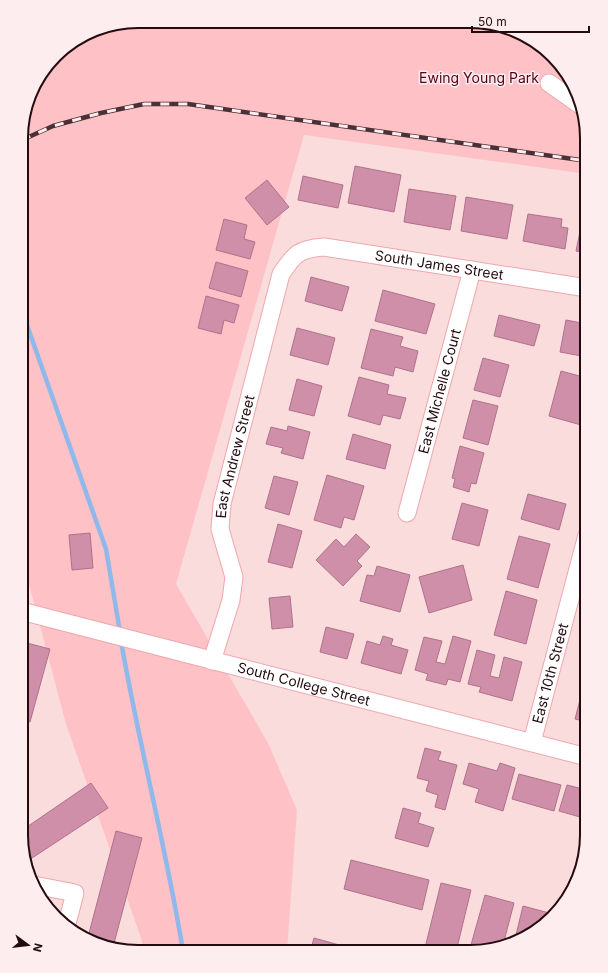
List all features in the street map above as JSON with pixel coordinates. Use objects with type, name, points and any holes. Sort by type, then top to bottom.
[{"type":"street","points":[[549,83],[573,100]]},
{"type":"street","name":"South James Street","points":[[293,255],[309,248],[324,247],[580,287]]},
{"type":"street","name":"East Andrew Street","points":[[212,661],[231,600],[234,577],[220,528],[222,504],[281,274],[293,255]]},
{"type":"street","name":"East Michelle Court","points":[[407,513],[472,270]]},
{"type":"street","name":"East 10th Street","points":[[532,742],[580,561]]},
{"type":"street","name":"South College Street","points":[[28,613],[580,755]]},
{"type":"street","points":[[41,886],[75,893],[68,920]]},
{"type":"green space","name":"Ewing Young Park","points":[[138,28],[470,28],[484,29],[512,36],[537,51],[548,60],[557,71],[572,96],[580,131],[580,173],[304,135],[176,584],[268,743],[297,810],[287,945],[143,945],[66,724],[28,580],[28,138],[29,124],[36,96],[47,77],[66,55],[90,39],[110,32]]},
{"type":"building","points":[[355,166],[401,175],[394,212],[348,203]]},
{"type":"building","points":[[303,176],[343,185],[338,208],[298,200]]},
{"type":"building","points":[[267,180],[289,207],[267,225],[245,198]]},
{"type":"building","points":[[409,189],[456,196],[450,230],[404,222]]},
{"type":"building","points":[[466,197],[513,205],[507,239],[461,231]]},
{"type":"building","points":[[528,214],[562,219],[561,227],[568,228],[565,249],[523,241]]},
{"type":"building","points":[[224,219],[247,225],[244,239],[255,242],[250,259],[216,250]]},
{"type":"building","points":[[580,232],[580,252],[576,251]]},
{"type":"building","points":[[216,262],[248,271],[241,297],[209,288]]},
{"type":"building","points":[[311,277],[349,287],[342,311],[305,301]]},
{"type":"building","points":[[383,290],[435,304],[426,334],[375,321]]},
{"type":"building","points":[[206,296],[239,305],[234,323],[224,320],[221,334],[198,328]]},
{"type":"building","points":[[499,315],[540,325],[534,346],[494,336]]},
{"type":"building","points":[[566,320],[580,323],[580,356],[560,352]]},
{"type":"building","points":[[297,328],[335,338],[328,365],[290,355]]},
{"type":"building","points":[[371,329],[403,337],[400,346],[418,351],[413,372],[395,367],[393,376],[361,368]]},
{"type":"building","points":[[483,358],[509,365],[500,397],[474,390]]},
{"type":"building","points":[[561,371],[580,376],[580,425],[549,416]]},
{"type":"building","points":[[359,377],[389,385],[387,394],[406,398],[400,419],[383,415],[380,425],[348,416]]},
{"type":"building","points":[[297,379],[322,386],[314,416],[289,410]]},
{"type":"building","points":[[473,400],[498,406],[488,445],[463,438]]},
{"type":"building","points":[[288,426],[310,432],[303,459],[281,453],[283,448],[266,444],[271,427],[287,431]]},
{"type":"building","points":[[353,434],[391,445],[385,469],[346,459]]},
{"type":"building","points":[[460,446],[484,453],[476,484],[471,483],[469,492],[453,487],[455,479],[452,478]]},
{"type":"building","points":[[327,475],[364,486],[354,520],[344,517],[341,528],[314,520]]},
{"type":"building","points":[[274,476],[298,482],[289,515],[265,508]]},
{"type":"building","points":[[528,494],[566,504],[559,530],[521,519]]},
{"type":"building","points":[[462,503],[488,510],[479,546],[452,539]]},
{"type":"building","points":[[278,524],[302,531],[292,568],[268,562]]},
{"type":"building","points":[[90,533],[93,568],[72,570],[69,535]]},
{"type":"building","points":[[356,534],[370,547],[357,561],[362,566],[343,586],[316,560],[336,539],[344,547]]},
{"type":"building","points":[[519,536],[550,544],[538,588],[507,579]]},
{"type":"building","points":[[463,565],[472,600],[429,613],[419,577]]},
{"type":"building","points":[[377,566],[410,575],[400,612],[360,601],[367,575],[374,576]]},
{"type":"building","points":[[506,591],[537,600],[526,644],[494,635]]},
{"type":"building","points":[[290,596],[293,627],[272,629],[269,598]]},
{"type":"building","points":[[326,627],[354,634],[347,659],[320,652]]},
{"type":"building","points":[[383,636],[393,639],[391,645],[408,650],[401,674],[361,663],[367,641],[380,645]]},
{"type":"building","points":[[453,636],[471,641],[460,682],[448,679],[446,685],[426,680],[428,674],[415,670],[424,637],[442,641],[436,662],[445,664]]},
{"type":"building","points":[[28,643],[50,649],[30,722],[28,721]]},
{"type":"building","points":[[477,650],[495,655],[490,676],[499,678],[504,657],[522,662],[512,701],[479,692],[481,687],[468,684]]},
{"type":"building","points":[[580,700],[580,720],[575,719]]},
{"type":"building","points":[[425,748],[441,752],[438,760],[457,765],[445,810],[435,807],[438,795],[426,791],[429,781],[417,778]]},
{"type":"building","points":[[469,763],[497,771],[500,763],[515,768],[503,811],[475,802],[479,789],[463,784]]},
{"type":"building","points":[[519,774],[561,785],[554,811],[512,799]]},
{"type":"building","points":[[91,783],[108,808],[31,859],[28,826]]},
{"type":"building","points":[[567,785],[580,788],[580,817],[559,811]]},
{"type":"building","points":[[403,808],[421,813],[418,823],[434,828],[428,847],[395,838]]},
{"type":"building","points":[[116,831],[142,838],[114,942],[96,937],[89,933]]},
{"type":"building","points":[[351,860],[429,880],[422,910],[344,889]]},
{"type":"building","points":[[441,883],[471,890],[458,945],[426,945]]},
{"type":"building","points":[[485,895],[514,903],[505,939],[491,943],[471,945]]},
{"type":"building","points":[[523,906],[548,913],[537,922],[516,935]]},
{"type":"building","points":[[314,938],[339,945],[312,945]]},
{"type":"waterway","points":[[28,328],[106,549],[120,632]]},
{"type":"waterway","points":[[121,641],[169,873],[182,945]]},
{"type":"railway","points":[[28,137],[53,126],[101,113],[144,104],[188,104],[580,160]]}]
